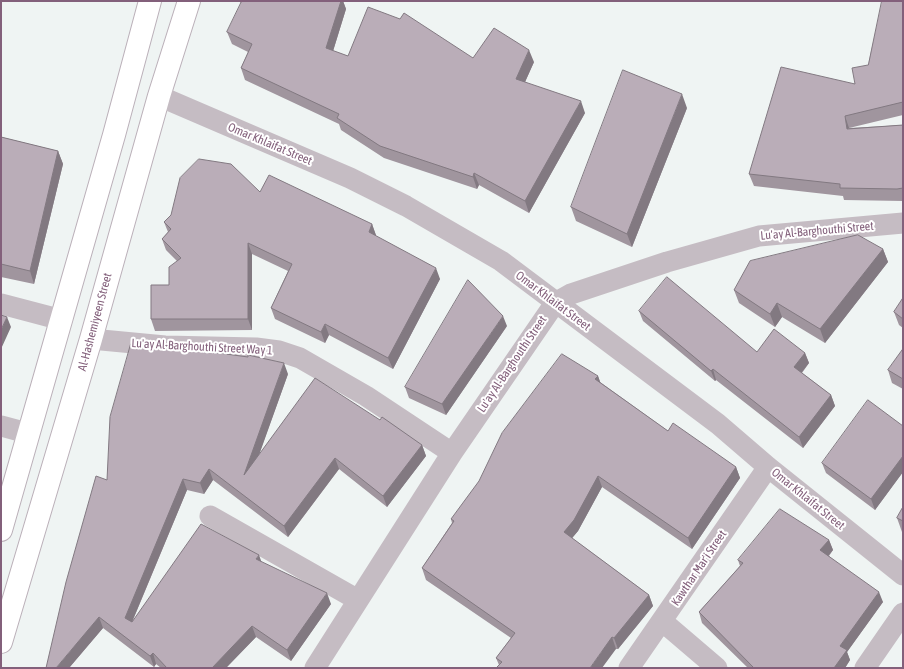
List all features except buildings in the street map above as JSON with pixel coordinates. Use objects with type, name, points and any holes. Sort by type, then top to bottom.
[{"type":"main road","points":[[1,530],[27,433],[62,320],[150,1]]},
{"type":"main road","name":"Al-Hashemiyeen Street","points":[[1,642],[91,339],[159,96],[189,1]]},
{"type":"street","name":"Omar Khlaifat Street","points":[[159,96],[350,178],[406,206],[501,261],[718,424],[768,467],[903,575]]},
{"type":"street","name":"Lu'ay Al-Barghouthi Street","points":[[315,668],[452,453],[555,303],[571,294],[667,262],[759,236],[903,223]]},
{"type":"street","points":[[1,304],[62,320]]},
{"type":"street","name":"Lu'ay Al-Barghouthi Street Way 1","points":[[91,339],[165,346],[256,348],[279,351],[300,358],[366,396],[452,453]]},
{"type":"street","points":[[1,426],[27,433]]},
{"type":"street","name":"Kawthar Mar'i Street","points":[[629,668],[768,467]]},
{"type":"street","points":[[210,516],[358,600]]},
{"type":"street","points":[[865,668],[903,613]]},
{"type":"street","points":[[662,621],[717,668]]}]
